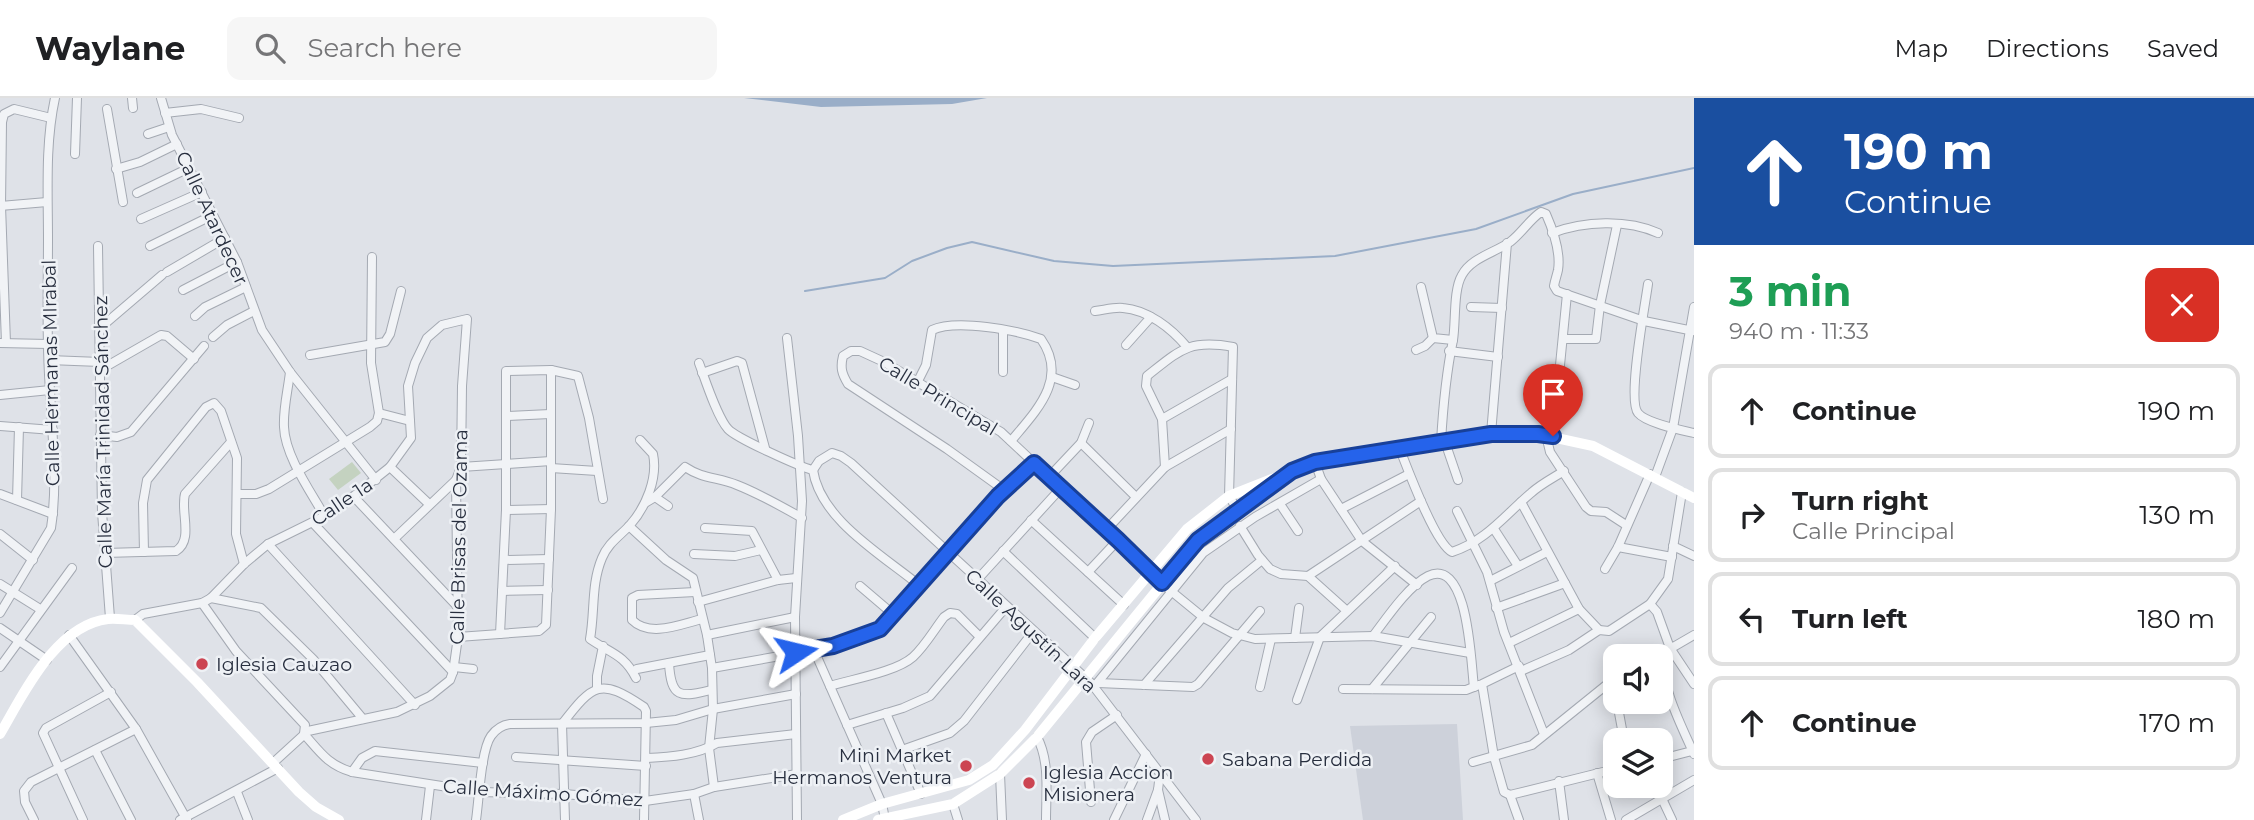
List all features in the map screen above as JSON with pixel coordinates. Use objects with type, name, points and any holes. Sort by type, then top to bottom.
[{"type":"street","name":"Calle Hermanas MIrabal","points":[[0,613],[51,528],[53,514],[46,168],[55,98]]},
{"type":"street","points":[[75,154],[77,98]]},
{"type":"street","points":[[132,98],[133,108]]},
{"type":"street","name":"Calle Atardecer","points":[[161,98],[169,127],[237,262],[262,330],[290,372],[376,480]]},
{"type":"street","points":[[48,344],[3,343],[1,137],[4,114],[8,110],[14,108],[51,118]]},
{"type":"street","points":[[107,110],[123,202]]},
{"type":"street","points":[[165,113],[201,110],[239,118]]},
{"type":"street","points":[[148,134],[169,127]]},
{"type":"street","points":[[116,169],[140,162],[177,145]]},
{"type":"street","points":[[137,193],[189,168]]},
{"type":"street","points":[[141,219],[202,192]]},
{"type":"street","points":[[1,206],[47,202]]},
{"type":"street","points":[[1458,480],[1443,442],[1449,351],[1453,340],[1460,277],[1471,262],[1482,259],[1524,231],[1541,212],[1546,214],[1558,251],[1559,269],[1554,286],[1557,291],[1644,321],[1692,331]]},
{"type":"street","points":[[150,246],[213,215]]},
{"type":"street","points":[[1552,233],[1577,226],[1633,224],[1658,233]]},
{"type":"street","points":[[1563,339],[1596,339],[1600,305],[1617,225]]},
{"type":"street","points":[[100,328],[164,274],[225,239]]},
{"type":"street","points":[[1491,434],[1507,243]]},
{"type":"street","name":"Calle María Trinidad Sánchez","points":[[98,246],[100,435],[110,618]]},
{"type":"street","points":[[237,494],[256,494],[269,489],[377,421],[379,413],[371,363],[372,257]]},
{"type":"street","points":[[183,290],[237,262]]},
{"type":"street","points":[[1648,284],[1635,372],[1636,408],[1641,416],[1694,433]]},
{"type":"street","points":[[195,316],[205,307],[246,287]]},
{"type":"street","points":[[1421,287],[1433,338]]},
{"type":"street","points":[[310,355],[382,343],[388,339],[401,291]]},
{"type":"street","points":[[1567,294],[1550,452],[1586,507],[1591,511],[1606,512],[1626,525]]},
{"type":"street","points":[[1095,311],[1123,307],[1151,317],[1175,332],[1187,347]]},
{"type":"street","points":[[1471,307],[1502,309]]},
{"type":"street","points":[[1605,569],[1653,476],[1672,428],[1692,331],[1694,307]]},
{"type":"street","points":[[213,337],[227,325],[254,312]]},
{"type":"street","points":[[1126,345],[1151,317]]},
{"type":"street","name":"Calle 1a","points":[[135,620],[143,614],[202,603],[211,598],[268,544],[326,517],[376,480],[390,467],[411,438],[408,386],[427,338],[442,326],[467,319]]},
{"type":"street","name":"Calle Brisas del Ozama","points":[[185,819],[237,792],[276,766],[304,734],[397,712],[415,705],[442,687],[454,669],[458,637],[456,480],[461,467],[462,386],[467,319]]},
{"type":"street","points":[[917,383],[926,365],[932,330],[948,325],[1003,331],[1041,339],[1049,350],[1052,377],[1038,409],[1011,441]]},
{"type":"street","points":[[1003,331],[1003,372]]},
{"type":"street","points":[[48,360],[100,366],[161,335],[167,335],[194,359]]},
{"type":"street","points":[[787,338],[800,467],[802,518],[795,617],[797,820]]},
{"type":"street","points":[[1433,338],[1453,340]]},
{"type":"street","points":[[1416,350],[1433,338]]},
{"type":"street","points":[[1165,467],[1162,419],[1151,398],[1147,376],[1181,349],[1197,344],[1233,347],[1229,496],[1238,511]]},
{"type":"street","points":[[100,435],[117,437],[131,432],[204,346]]},
{"type":"street","name":"Calle Principal","points":[[1004,490],[848,384],[841,366],[843,356],[851,351],[860,351],[1001,432],[1171,592],[1204,618],[1240,637]]},
{"type":"street","points":[[1449,351],[1498,357]]},
{"type":"street","points":[[702,373],[737,361],[742,363],[765,448]]},
{"type":"street","points":[[699,363],[728,429],[741,439],[765,448],[800,467],[813,470],[820,492],[835,515],[920,586]]},
{"type":"street","points":[[500,634],[506,510],[508,370],[551,370],[575,374],[579,379],[589,418],[603,499]]},
{"type":"street","points":[[458,637],[539,631],[544,628],[547,613],[551,509],[551,370]]},
{"type":"street","points":[[290,372],[285,435],[298,469],[326,517]]},
{"type":"street","points":[[1052,377],[1075,385]]},
{"type":"street","points":[[1162,419],[1232,379]]},
{"type":"street","points":[[0,395],[50,390]]},
{"type":"street","points":[[144,552],[143,503],[147,480],[183,434],[210,404],[214,403],[221,411],[237,458],[236,534],[244,564]]},
{"type":"street","points":[[379,413],[410,421]]},
{"type":"street","points":[[506,416],[551,414]]},
{"type":"street","points":[[1049,477],[1081,443],[1089,423]]},
{"type":"street","points":[[0,426],[53,430]]},
{"type":"street","points":[[17,500],[19,427]]},
{"type":"street","points":[[1107,530],[1165,467],[1231,429]]},
{"type":"street","points":[[843,820],[882,804],[970,780],[993,765],[1025,730],[1095,638],[1187,529],[1229,496],[1315,462],[1491,434],[1550,436],[1592,446],[1694,498]]},
{"type":"street","points":[[640,440],[652,453],[653,477],[645,503],[629,526],[607,549],[597,573],[592,597],[594,617],[590,639],[629,664],[636,673],[668,663],[710,655]]},
{"type":"street","points":[[105,554],[180,549],[185,539],[185,494],[231,442]]},
{"type":"street","points":[[1081,443],[1136,497]]},
{"type":"street","points":[[1399,447],[1421,501],[1448,551],[1456,551],[1494,529],[1533,491],[1564,471]]},
{"type":"street","name":"Calle Agustín Lara","points":[[813,470],[826,456],[832,453],[841,456],[1084,678],[1096,685],[1196,820]]},
{"type":"street","points":[[1315,462],[1321,479],[1362,541],[1417,585]]},
{"type":"street","points":[[712,668],[814,650],[869,635],[880,629],[1004,490],[1034,463]]},
{"type":"street","points":[[461,467],[551,465],[597,471]]},
{"type":"street","points":[[390,467],[429,504]]},
{"type":"street","points":[[645,503],[655,497],[685,467],[698,476],[736,484],[759,494],[802,518]]},
{"type":"street","points":[[814,650],[882,804],[882,820],[953,804],[1000,774],[1037,737],[1198,540],[1292,471]]},
{"type":"street","points":[[1341,509],[1409,474]]},
{"type":"street","points":[[1096,685],[1195,560],[1240,526],[1321,479]]},
{"type":"street","points":[[394,539],[456,480]]},
{"type":"street","points":[[976,580],[1061,488]]},
{"type":"street","points":[[1343,689],[1437,690],[1481,684],[1569,650],[1599,631],[1609,631],[1650,604],[1663,588],[1672,557],[1682,492]]},
{"type":"street","points":[[0,495],[53,514]]},
{"type":"street","points":[[354,497],[457,606]]},
{"type":"street","points":[[655,497],[668,506]]},
{"type":"street","points":[[1240,526],[1270,569],[1281,574],[1308,576],[1421,501]]},
{"type":"street","points":[[1521,502],[1579,609],[1599,631]]},
{"type":"street","points":[[1280,504],[1298,531]]},
{"type":"street","points":[[506,510],[551,509]]},
{"type":"street","points":[[1457,511],[1474,542],[1490,581],[1496,608],[1544,734]]},
{"type":"street","points":[[1031,520],[1124,605]]},
{"type":"street","points":[[313,523],[454,669],[473,668]]},
{"type":"street","points":[[629,526],[658,553],[693,578],[712,668],[713,709],[709,748],[714,787]]},
{"type":"street","points":[[705,528],[750,530],[778,580]]},
{"type":"street","points":[[1494,529],[1518,566]]},
{"type":"street","points":[[0,534],[33,560]]},
{"type":"street","points":[[1088,572],[1118,540]]},
{"type":"street","points":[[268,544],[415,705]]},
{"type":"street","points":[[1618,547],[1672,557]]},
{"type":"street","points":[[1673,547],[1694,556]]},
{"type":"street","points":[[694,554],[735,556],[761,550]]},
{"type":"street","points":[[1003,551],[1095,638]]},
{"type":"street","points":[[1490,581],[1547,552]]},
{"type":"street","points":[[504,560],[549,559]]},
{"type":"street","points":[[1144,685],[1228,588],[1262,560]]},
{"type":"street","points":[[1297,700],[1320,637],[1395,566]]},
{"type":"street","points":[[0,667],[72,568]]},
{"type":"street","points":[[1308,576],[1347,611]]},
{"type":"street","points":[[1373,636],[1417,585],[1428,576],[1445,576],[1461,596],[1470,653],[1481,684],[1494,757],[1504,792],[1510,795],[1603,772]]},
{"type":"street","points":[[698,602],[778,580],[796,578]]},
{"type":"street","points":[[1496,608],[1565,583]]},
{"type":"street","points":[[0,584],[40,609]]},
{"type":"street","points":[[860,586],[894,615]]},
{"type":"street","points":[[502,591],[548,590]]},
{"type":"street","points":[[695,592],[638,595],[632,598],[632,620],[639,627],[650,629],[702,619]]},
{"type":"street","points":[[211,598],[261,608],[313,659],[363,719]]},
{"type":"street","name":"Calle Máximo Gómez","points":[[202,603],[236,651],[305,725],[304,734],[327,760],[336,767],[352,772],[480,792],[645,800],[694,794],[714,787],[797,774]]},
{"type":"street","points":[[1650,604],[1657,612],[1664,644]]},
{"type":"street","points":[[847,725],[930,696],[1006,607]]},
{"type":"street","points":[[1295,638],[1299,608]]},
{"type":"street","points":[[1509,643],[1579,609]]},
{"type":"street","points":[[1096,685],[1187,688],[1198,684],[1260,611]]},
{"type":"street","points":[[830,686],[908,661],[950,613],[957,614],[979,636]]},
{"type":"street","points":[[707,635],[795,617]]},
{"type":"street","points":[[1372,689],[1431,617]]},
{"type":"street","points":[[0,734],[47,660],[69,635],[110,618],[135,620],[299,792],[333,819]]},
{"type":"street","points":[[0,628],[47,660]]},
{"type":"street","points":[[902,750],[950,733],[964,721],[1033,632]]},
{"type":"street","points":[[69,635],[136,729],[185,819]]},
{"type":"street","points":[[1673,645],[1694,635]]},
{"type":"street","points":[[1240,637],[1271,639],[1373,636],[1470,653]]},
{"type":"street","points":[[1260,687],[1271,639]]},
{"type":"street","points":[[597,689],[603,646]]},
{"type":"street","points":[[1673,659],[1694,684]]},
{"type":"street","points":[[668,663],[674,690],[679,695],[689,696],[711,690]]},
{"type":"street","points":[[1473,762],[1532,745],[1603,687]]},
{"type":"street","points":[[565,820],[562,724],[581,699],[597,689],[606,688],[627,695],[644,707],[645,820]]},
{"type":"street","points":[[83,820],[43,733],[46,728],[111,692]]},
{"type":"street","points":[[476,820],[483,763],[491,736],[502,726],[676,720],[713,709],[796,694]]},
{"type":"street","points":[[1673,705],[1693,752],[1673,756]]},
{"type":"street","points":[[886,713],[921,794]]},
{"type":"street","points":[[1091,802],[1086,742],[1092,732],[1117,715]]},
{"type":"street","points":[[34,820],[25,802],[24,791],[31,782],[136,729]]},
{"type":"street","points":[[516,757],[646,762],[709,748],[717,743],[796,734]]},
{"type":"street","points":[[1037,737],[1045,758],[1046,820]]},
{"type":"street","points":[[95,750],[131,820]]},
{"type":"street","points":[[352,772],[362,758],[375,751],[483,763]]},
{"type":"street","points":[[1114,820],[1146,754]]},
{"type":"street","points":[[1147,820],[1158,790],[1160,772]]},
{"type":"street","points":[[1597,773],[1611,820]]},
{"type":"street","points":[[1000,774],[1002,820]]},
{"type":"street","points":[[1673,791],[1694,780]]},
{"type":"street","points":[[1559,781],[1564,820]]},
{"type":"street","points":[[426,820],[430,786]]},
{"type":"street","points":[[1158,790],[1165,820]]},
{"type":"street","points":[[237,792],[248,820]]},
{"type":"street","points":[[694,794],[699,820]]},
{"type":"street","points":[[1510,795],[1519,820]]},
{"type":"street","points":[[1626,820],[1661,798],[1672,820]]},
{"type":"street","points":[[953,804],[958,820]]},
{"type":"shaded area","points":[[1457,724],[1463,820],[1363,820],[1350,726]]},
{"type":"green space","points":[[352,462],[361,473],[338,490],[329,479]]},
{"type":"water","points":[[744,98],[987,98],[952,104],[821,107]]},
{"type":"waterway","points":[[805,291],[885,278],[912,261],[972,242],[1054,261],[1113,266],[1335,256],[1476,229],[1573,194],[1694,168]]},
{"type":"place","name":"Iglesia Cauzao","points":[[202,664]]},
{"type":"place","name":"Sabana Perdida","points":[[1208,759]]},
{"type":"place","name":"Mini Market Hermanos Ventura","points":[[966,766]]},
{"type":"place","name":"Iglesia Accion Misionera","points":[[1029,783]]},
{"type":"route","points":[[796,652],[833,646],[880,629],[998,496],[1034,463],[1162,583],[1198,540],[1292,471],[1315,462],[1491,434],[1553,436]]}]
